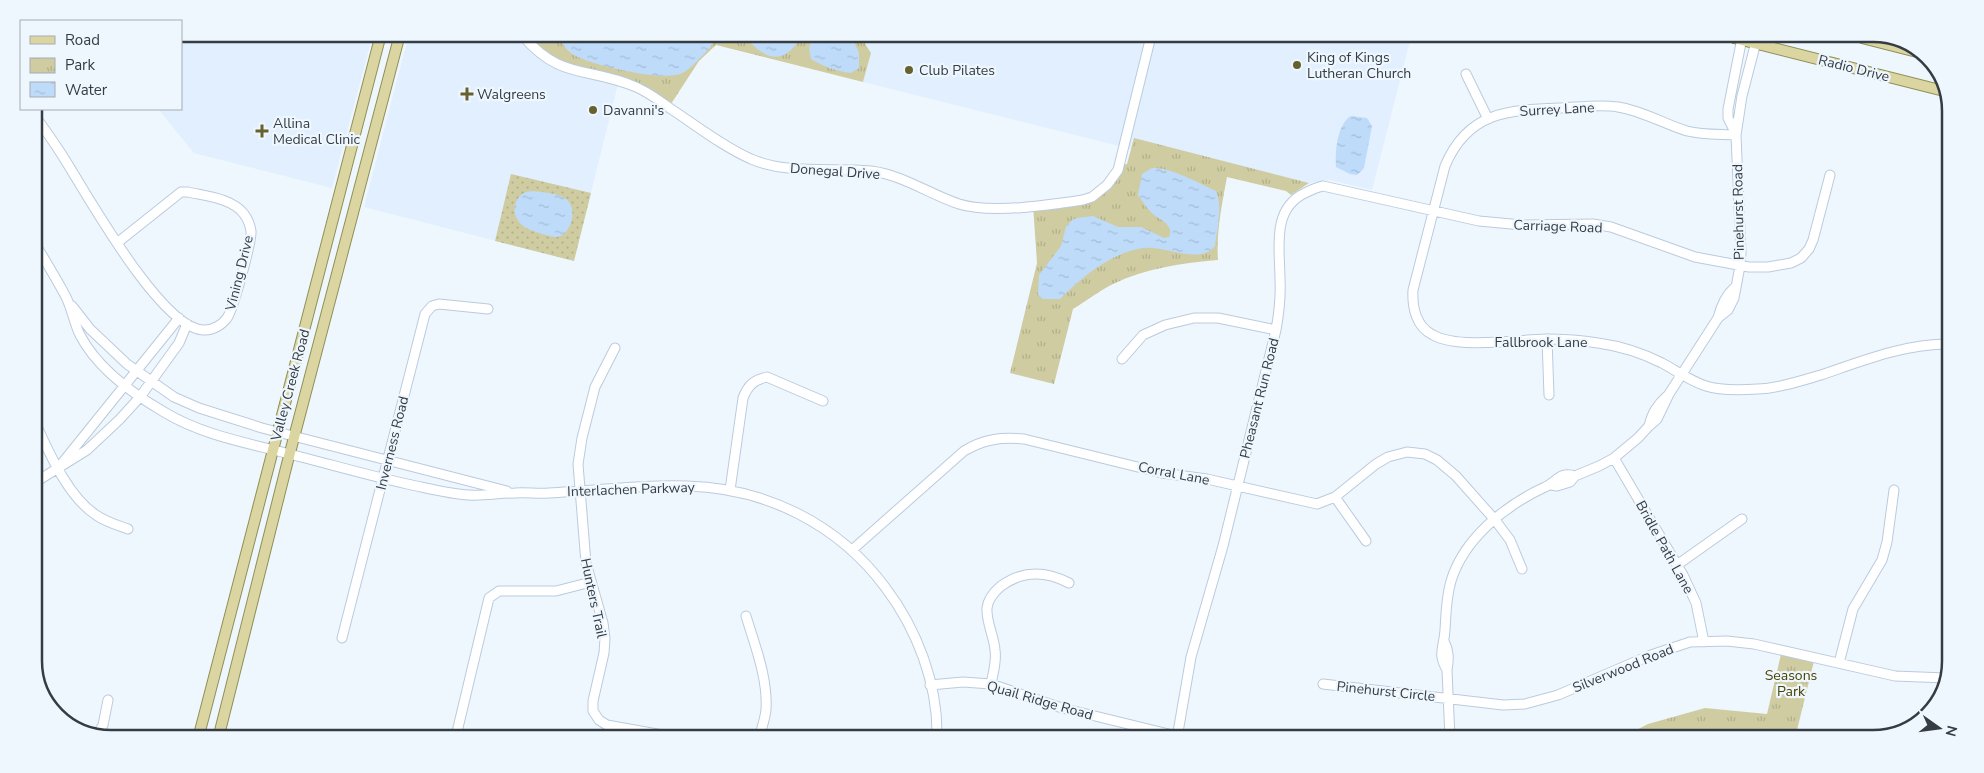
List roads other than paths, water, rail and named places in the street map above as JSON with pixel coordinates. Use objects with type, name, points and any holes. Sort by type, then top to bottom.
[{"type":"main road","name":"Valley Creek Road","points":[[201,730],[379,42]]},
{"type":"main road","name":"Valley Creek Road","points":[[220,730],[398,42]]},
{"type":"main road","name":"Radio Drive","points":[[1764,42],[1938,88]]},
{"type":"main road","points":[[1881,43],[1897,47]]},
{"type":"street","name":"Donegal Drive","points":[[529,42],[540,54],[558,65],[576,71],[619,80],[637,87],[739,153],[753,160],[771,165],[800,169],[880,173],[902,179],[957,203],[991,209],[1083,200],[1092,197],[1108,185],[1120,165],[1150,42]]},
{"type":"street","name":"Pinehurst Road","points":[[1736,135],[1728,118],[1728,109],[1739,42]]},
{"type":"street","name":"Pinehurst Road","points":[[1450,730],[1447,670],[1449,660],[1448,649],[1444,641],[1447,596],[1457,566],[1477,536],[1520,501],[1551,485],[1555,478],[1568,474],[1575,476],[1599,466],[1628,448],[1649,426],[1651,415],[1659,403],[1669,394],[1718,318],[1720,308],[1727,294],[1734,288],[1740,266],[1741,253],[1736,135],[1742,96],[1756,42]]},
{"type":"street","points":[[1466,74],[1488,119]]},
{"type":"street","name":"Surrey Lane","points":[[1432,212],[1450,152],[1462,137],[1477,125],[1504,112],[1597,106],[1618,107],[1656,118],[1687,130],[1706,134],[1736,135]]},
{"type":"street","points":[[42,125],[140,277],[183,321]]},
{"type":"street","name":"Carriage Road","points":[[1432,212],[1499,224],[1592,224],[1611,227],[1695,257],[1740,266],[1768,267],[1791,263],[1801,258],[1809,249],[1830,175]]},
{"type":"street","name":"Pheasant Run Road","points":[[1178,730],[1191,657],[1223,546],[1276,330],[1280,297],[1280,226],[1284,214],[1298,196],[1313,189],[1328,187],[1432,212]]},
{"type":"street","name":"Vining Drive","points":[[117,243],[181,192],[188,192],[230,203],[243,213],[251,232],[231,311],[221,325],[205,330],[196,329],[183,321]]},
{"type":"street","name":"Fallbrook Lane","points":[[1432,212],[1412,299],[1416,315],[1425,330],[1453,342],[1547,339],[1581,341],[1619,347],[1641,354],[1682,374],[1690,380],[1708,387],[1736,389],[1772,388],[1802,381],[1907,348],[1941,345]]},
{"type":"street","name":"Interlachen Parkway","points":[[42,257],[67,300],[79,334],[90,351],[140,397],[166,414],[218,435],[436,491],[491,496],[512,493],[686,486],[730,490],[765,499],[795,511],[828,530],[852,550],[872,569],[902,611],[912,631],[930,685],[935,706],[937,730]]},
{"type":"street","name":"Interlachen Parkway","points":[[67,300],[106,346],[174,397],[199,408],[223,417],[278,432],[512,493]]},
{"type":"street","name":"Inverness Road","points":[[342,638],[425,314],[432,306],[439,304],[488,309]]},
{"type":"street","points":[[1122,359],[1142,335],[1165,325],[1194,318],[1218,318],[1276,330]]},
{"type":"street","points":[[58,468],[136,370],[183,321]]},
{"type":"street","points":[[43,478],[87,450],[140,397],[178,343],[183,321]]},
{"type":"street","points":[[1547,339],[1549,395]]},
{"type":"street","name":"Hunters Trail","points":[[615,348],[595,387],[582,438],[578,464],[579,491],[584,548],[605,638],[604,653],[593,701],[593,711],[599,720],[607,725],[635,730]]},
{"type":"street","points":[[730,490],[743,398],[752,382],[767,377],[823,401]]},
{"type":"street","points":[[43,437],[58,468],[83,504],[95,515],[110,523],[128,529]]},
{"type":"street","name":"Corral Lane","points":[[852,550],[964,451],[977,443],[1007,437],[1024,439],[1162,473],[1238,486],[1309,504],[1316,504],[1335,497],[1376,464],[1388,457],[1407,452],[1425,454],[1437,460],[1456,476],[1495,520],[1510,540],[1522,569]]},
{"type":"street","name":"Bridle Path Lane","points":[[1614,458],[1678,565],[1696,603],[1704,642]]},
{"type":"street","points":[[1839,663],[1853,609],[1882,560],[1894,490]]},
{"type":"street","points":[[1335,497],[1366,541]]},
{"type":"street","points":[[1678,565],[1742,519]]},
{"type":"street","points":[[992,684],[996,653],[987,608],[996,590],[1019,576],[1033,573],[1053,576],[1069,583]]},
{"type":"street","points":[[457,730],[489,598],[499,591],[556,591],[591,582]]},
{"type":"street","points":[[746,616],[764,678],[766,713],[761,730]]},
{"type":"street","name":"Silverwood Road","points":[[1448,698],[1503,705],[1524,704],[1558,695],[1651,655],[1690,642],[1727,641],[1754,644],[1894,676],[1939,678]]},
{"type":"street","name":"Quail Ridge Road","points":[[930,685],[963,682],[992,684],[1062,708],[1149,730]]},
{"type":"street","name":"Pinehurst Circle","points":[[1323,684],[1448,698]]},
{"type":"street","points":[[100,730],[103,725],[108,700]]},
{"type":"water","points":[[562,42],[713,42],[691,67],[680,74],[671,76],[629,72],[587,61],[568,51]]},
{"type":"water","points":[[750,42],[797,42],[790,51],[778,57],[764,54]]},
{"type":"water","points":[[811,42],[854,42],[859,53],[859,68],[851,73],[825,66],[811,59],[809,48]]},
{"type":"water","points":[[1351,116],[1367,118],[1372,126],[1364,168],[1357,175],[1350,174],[1336,167],[1340,132],[1346,120]]},
{"type":"water","points":[[1152,168],[1168,170],[1216,191],[1219,211],[1215,246],[1201,254],[1153,248],[1133,250],[1099,266],[1060,299],[1043,299],[1038,295],[1039,275],[1061,246],[1066,227],[1072,220],[1093,216],[1118,227],[1141,227],[1164,238],[1169,237],[1169,226],[1152,213],[1138,195],[1142,174]]},
{"type":"water","points":[[532,191],[558,195],[570,203],[572,220],[570,226],[562,235],[555,237],[535,232],[519,222],[515,214],[515,204],[520,196]]},
{"type":"place","name":"King of Kings Lutheran Church","points":[[1297,65]]},
{"type":"place","name":"Club Pilates","points":[[909,70]]},
{"type":"place","name":"Walgreens","points":[[467,94]]},
{"type":"place","name":"Davanni's","points":[[593,110]]},
{"type":"place","name":"Allina Medical Clinic","points":[[262,131]]},
{"type":"park label","name":"Seasons Park","points":[[1791,684]]}]
